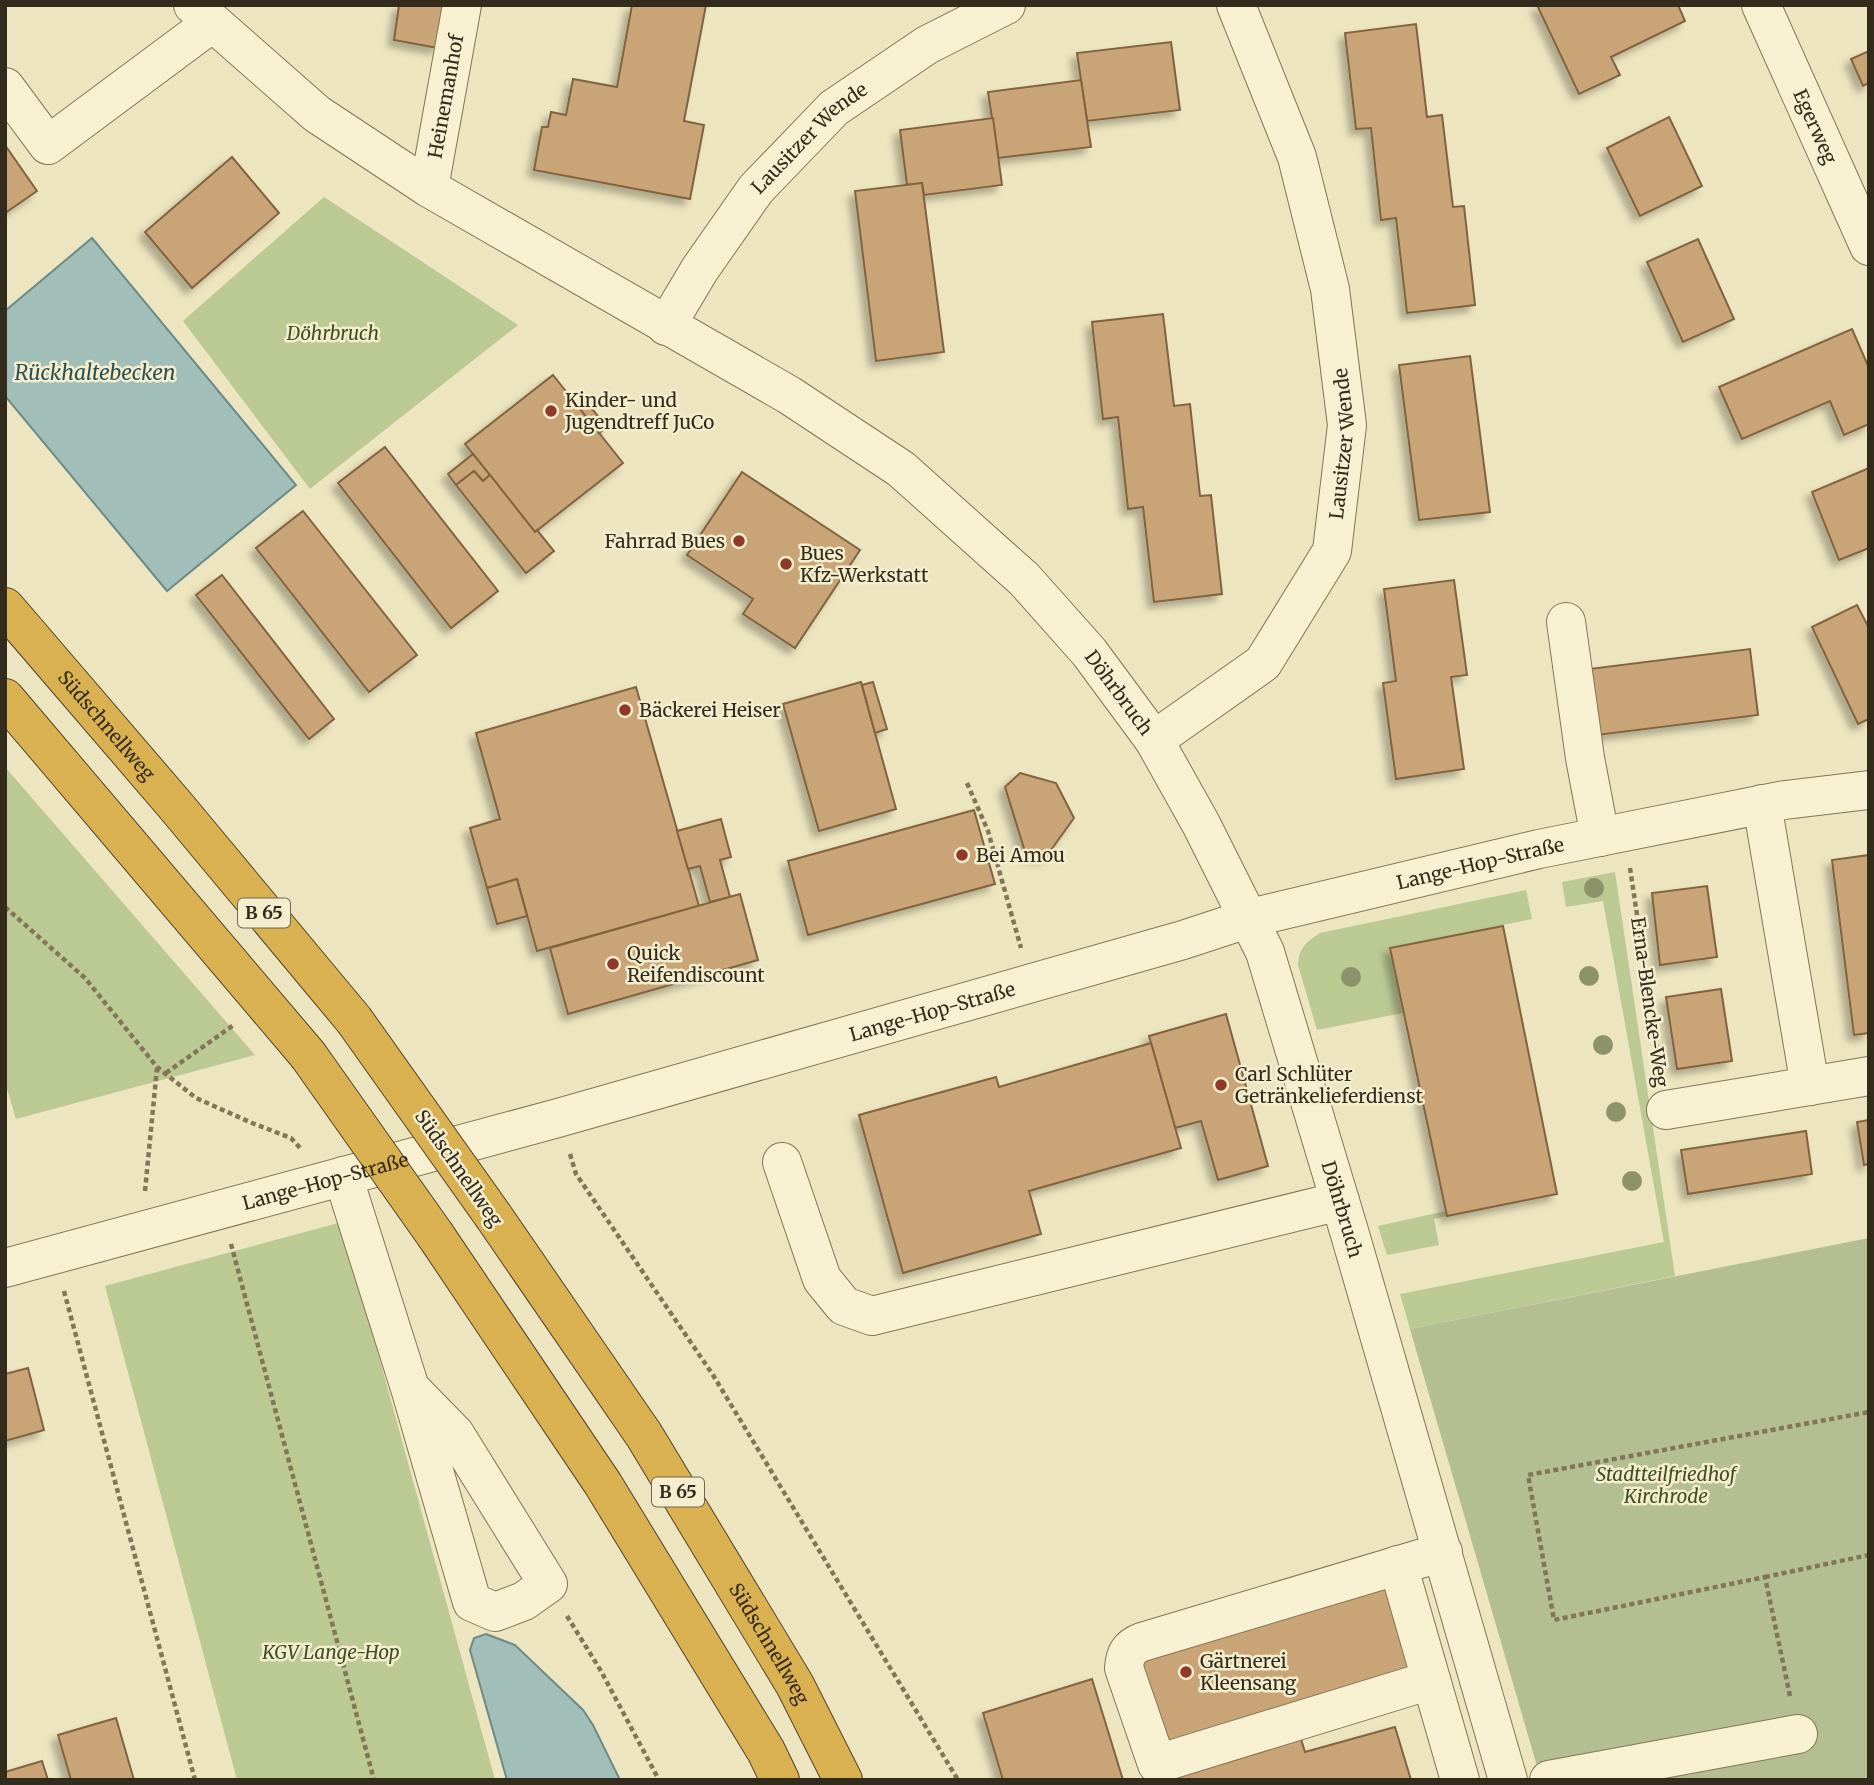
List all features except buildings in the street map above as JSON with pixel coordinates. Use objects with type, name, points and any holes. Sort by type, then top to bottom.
[{"type":"highway","name":"Südschnellweg","points":[[5,607],[354,1020],[644,1435],[794,1685],[843,1780]]},
{"type":"highway","name":"B 65","points":[[5,698],[308,1055],[436,1236],[603,1484],[766,1751],[780,1780]]},
{"type":"street","name":"Heinemanhof","points":[[429,188],[462,5]]},
{"type":"street","name":"Lausitzer Wende","points":[[666,326],[700,269],[755,189],[834,108],[927,45],[1006,5]]},
{"type":"street","name":"Lausitzer Wende","points":[[1154,740],[1263,663],[1332,551],[1348,425],[1330,289],[1297,157],[1237,5]]},
{"type":"street","name":"Egerweg","points":[[1761,5],[1869,246]]},
{"type":"street","name":"Döhrbruch","points":[[203,14],[317,114],[429,188],[789,395],[901,469],[1024,579],[1089,652],[1154,740],[1265,951],[1508,1780]]},
{"type":"street","points":[[5,87],[48,145],[203,14]]},
{"type":"street","points":[[1566,622],[1585,758],[1613,835]]},
{"type":"street","name":"Lange-Hop-Straße","points":[[5,1268],[558,1118],[1183,940],[1250,918],[1525,852],[1762,804],[1869,790]]},
{"type":"street","points":[[1762,804],[1810,1086]]},
{"type":"street","name":"Erna-Blencke-Weg","points":[[1667,1110],[1869,1076]]},
{"type":"street","points":[[782,1162],[822,1279],[844,1306],[872,1316],[1340,1201]]},
{"type":"street","points":[[335,1178],[410,1388],[472,1602],[495,1612],[524,1601],[548,1584],[455,1433],[410,1388]]},
{"type":"street","points":[[1431,1680],[1160,1772],[1124,1668],[1128,1651],[1134,1645],[1443,1552]]},
{"type":"street","points":[[1398,1565],[1460,1780]]},
{"type":"street","points":[[1549,1780],[1798,1734]]},
{"type":"path","points":[[967,783],[988,831],[1031,982]]},
{"type":"path","name":"Erna-Blencke-Weg","points":[[1613,835],[1667,1110]]},
{"type":"path","points":[[5,907],[85,978],[157,1067],[196,1098],[291,1138],[335,1178]]},
{"type":"path","points":[[166,1073],[236,1024]]},
{"type":"path","points":[[142,1231],[157,1067]]},
{"type":"path","points":[[558,1118],[576,1174],[713,1375],[958,1780]]},
{"type":"path","points":[[222,1209],[374,1780]]},
{"type":"path","points":[[55,1254],[195,1780]]},
{"type":"path","points":[[1869,1412],[1528,1475],[1554,1620],[1869,1555]]},
{"type":"path","points":[[1765,1577],[1798,1734]]},
{"type":"path","points":[[548,1584],[600,1671],[659,1780]]},
{"type":"green space","name":"Döhrbruch","points":[[324,197],[518,325],[310,489],[183,321]]},
{"type":"green space","points":[[5,767],[255,1055],[16,1119],[5,1082]]},
{"type":"green space","points":[[1615,872],[1675,1276],[1410,1329],[1400,1294],[1664,1242],[1603,901],[1566,907],[1562,882]]},
{"type":"green space","points":[[1526,890],[1532,919],[1390,948],[1403,1013],[1317,1030],[1298,965],[1302,950],[1315,936]]},
{"type":"green space","points":[[1446,1211],[1447,1216],[1434,1219],[1439,1245],[1387,1255],[1378,1226]]},
{"type":"green space","name":"KGV Lange-Hop","points":[[342,1222],[495,1780],[237,1780],[105,1286]]},
{"type":"green space","name":"Stadtteilfriedhof Kirchrode","points":[[1869,1238],[1869,1780],[1541,1780],[1410,1329]]},
{"type":"water","name":"Rückhaltebecken","points":[[92,238],[296,485],[167,591],[5,396],[5,311]]},
{"type":"water","points":[[486,1634],[515,1645],[583,1710],[620,1780],[507,1780],[470,1650],[474,1638]]},
{"type":"place","name":"Kinder- und Jugendtreff JuCo","points":[[551,411]]},
{"type":"place","name":"Fahrrad Bues","points":[[739,541]]},
{"type":"place","name":"Bues Kfz-Werkstatt","points":[[786,564]]},
{"type":"place","name":"Bäckerei Heiser","points":[[625,710]]},
{"type":"place","name":"Bei Amou","points":[[962,855]]},
{"type":"place","name":"Quick Reifendiscount","points":[[613,964]]},
{"type":"place","name":"Carl Schlüter Getränkelieferdienst","points":[[1221,1085]]},
{"type":"place","name":"Gärtnerei Kleensang","points":[[1186,1672]]}]
